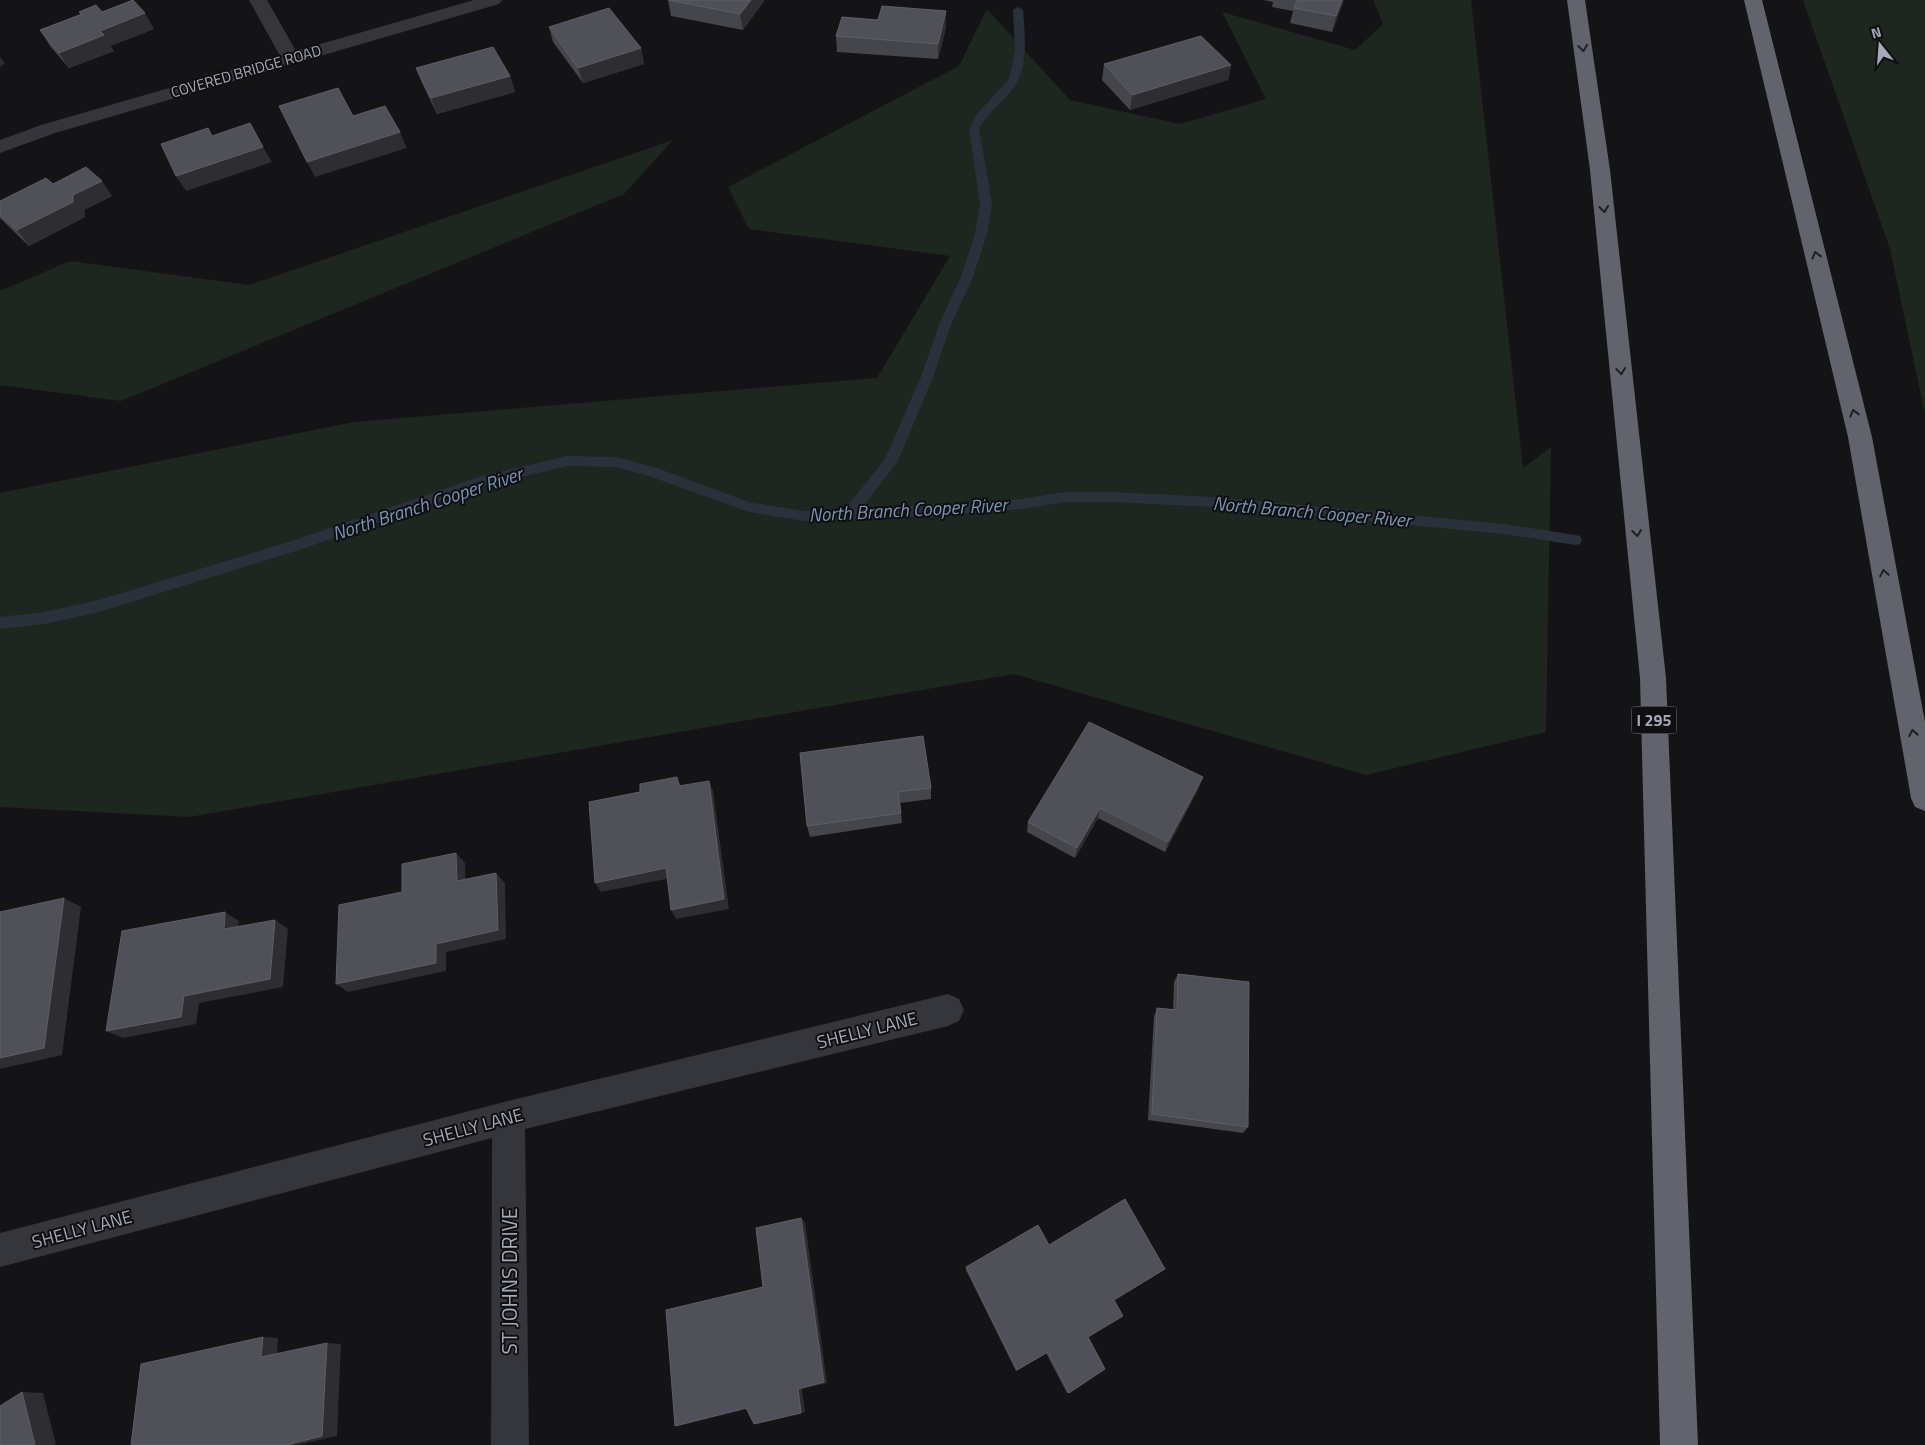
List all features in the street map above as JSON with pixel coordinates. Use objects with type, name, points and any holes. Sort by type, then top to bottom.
[{"type":"highway","name":"I 295","points":[[1576,0],[1600,170],[1653,678],[1679,1445]]},
{"type":"highway","points":[[1753,0],[1860,437],[1925,798]]},
{"type":"street","points":[[258,0],[290,58]]},
{"type":"street","name":"COVERED BRIDGE ROAD","points":[[0,147],[48,129],[493,0]]},
{"type":"street","name":"SHELLY LANE","points":[[0,1250],[508,1117],[948,1010]]},
{"type":"street","name":"ST JOHNS DRIVE","points":[[508,1117],[510,1445]]},
{"type":"shaded area","points":[[1373,0],[1471,0],[1523,468],[1551,447],[1546,732],[1366,775],[1014,674],[189,817],[0,807],[0,493],[354,422],[877,378],[950,256],[749,229],[728,187],[959,66],[987,9],[1070,100],[1180,124],[1266,99],[1222,12],[1355,50],[1383,24]]},
{"type":"shaded area","points":[[1803,0],[1925,0],[1925,414],[1890,249]]},
{"type":"shaded area","points":[[673,140],[624,194],[121,401],[0,385],[0,291],[70,261],[249,285]]},
{"type":"building","points":[[133,0],[145,13],[100,31],[104,35],[59,53],[40,30],[82,14],[79,12],[96,5],[102,12]]},
{"type":"building","points":[[668,0],[751,0],[740,14]]},
{"type":"building","points":[[1297,0],[1342,0],[1336,16],[1294,8]]},
{"type":"building","points":[[882,6],[946,11],[938,44],[836,36],[842,17],[878,20]]},
{"type":"building","points":[[609,8],[641,48],[578,68],[549,27]]},
{"type":"building","points":[[1201,36],[1231,65],[1132,95],[1104,64]]},
{"type":"building","points":[[493,47],[510,76],[431,98],[416,68]]},
{"type":"building","points":[[338,88],[353,116],[385,106],[400,132],[307,162],[279,106]]},
{"type":"building","points":[[250,123],[263,147],[176,176],[161,144],[208,128],[212,136]]},
{"type":"building","points":[[86,167],[102,181],[73,195],[73,202],[17,230],[0,215],[0,201],[46,178],[53,184]]},
{"type":"building","points":[[1089,722],[1203,777],[1168,842],[1100,808],[1077,848],[1028,822]]},
{"type":"building","points":[[923,736],[931,788],[898,792],[901,813],[807,826],[800,753]]},
{"type":"building","points":[[677,777],[679,786],[709,781],[724,899],[671,910],[666,868],[595,883],[589,802],[640,792],[640,784]]},
{"type":"building","points":[[456,853],[457,881],[496,873],[498,930],[436,944],[436,963],[336,984],[339,905],[402,892],[402,864]]},
{"type":"building","points":[[64,898],[44,1048],[0,1058],[0,912]]},
{"type":"building","points":[[225,912],[224,929],[275,920],[270,979],[184,996],[181,1017],[106,1031],[122,931]]},
{"type":"building","points":[[1178,974],[1249,982],[1248,1127],[1152,1114],[1157,1008],[1177,1010]]},
{"type":"building","points":[[1125,1199],[1165,1269],[1114,1300],[1123,1316],[1088,1337],[1105,1369],[1069,1393],[1048,1352],[1017,1370],[966,1267],[1038,1225],[1049,1245]]},
{"type":"building","points":[[801,1218],[824,1382],[798,1389],[801,1413],[754,1424],[746,1408],[675,1426],[666,1310],[763,1287],[756,1228]]},
{"type":"building","points":[[263,1337],[261,1357],[327,1343],[322,1436],[286,1445],[131,1445],[141,1364]]},
{"type":"building","points":[[22,1392],[35,1445],[0,1445],[0,1406]]},
{"type":"waterway","points":[[849,514],[891,461],[927,377],[946,322],[967,277],[981,234],[986,204],[974,129],[985,111],[1005,92],[1014,79],[1020,50],[1018,10]]},
{"type":"waterway","name":"North Branch Cooper River","points":[[0,623],[44,618],[99,606],[294,546],[479,482],[567,461],[616,462],[652,472],[749,507],[804,516],[849,514]]},
{"type":"waterway","name":"North Branch Cooper River","points":[[849,514],[932,511],[1022,504],[1065,497],[1112,497],[1213,502],[1388,518],[1504,529],[1575,540]]}]
